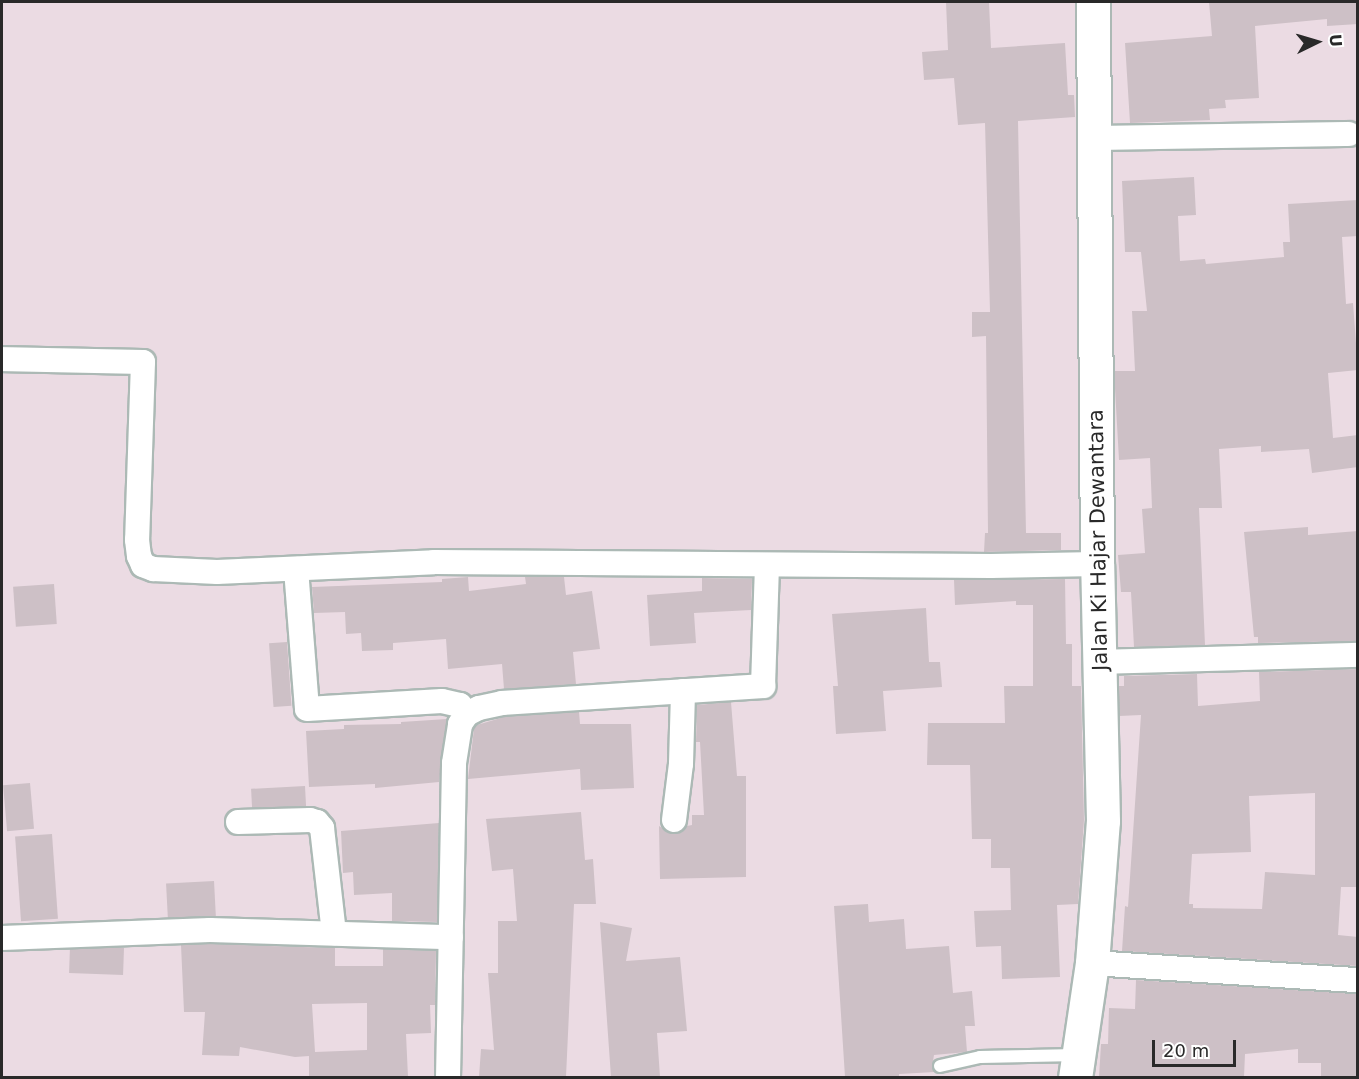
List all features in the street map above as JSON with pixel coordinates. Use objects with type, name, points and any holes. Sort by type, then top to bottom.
[{"type":"street","name":"Jalan Ki Hajar Dewantara","points":[[1077,1066],[1092,963],[1103,821],[1097,564],[1093,2]]},
{"type":"street","points":[[1093,138],[1349,134]]},
{"type":"street","points":[[2,359],[143,362],[137,540],[143,565],[153,570],[217,572],[434,562],[767,565],[1097,564]]},
{"type":"street","points":[[448,1077],[454,763],[460,724],[467,714],[479,708],[502,703],[763,686],[767,565]]},
{"type":"street","points":[[296,568],[308,709],[442,701],[460,705],[467,714]]},
{"type":"street","points":[[1100,662],[1358,655]]},
{"type":"street","points":[[675,820],[681,764],[683,692]]},
{"type":"street","points":[[238,822],[310,820],[317,822],[322,828],[334,933]]},
{"type":"street","points":[[2,938],[26,935],[210,930],[451,938]]},
{"type":"street","points":[[1092,963],[1358,980]]},
{"type":"lane","points":[[940,1066],[980,1057],[1077,1066]]},
{"type":"building","points":[[946,2],[989,2],[991,48],[1065,43],[1068,95],[1074,95],[1075,117],[1018,121],[1026,533],[1061,533],[1061,550],[984,552],[985,533],[988,533],[986,336],[972,337],[972,312],[990,312],[985,123],[958,125],[954,78],[924,80],[922,52],[948,50]]},
{"type":"building","points":[[1209,2],[1358,2],[1358,24],[1327,26],[1327,19],[1255,26],[1259,98],[1225,100],[1226,108],[1209,109],[1210,120],[1130,123],[1125,43],[1212,36]]},
{"type":"building","points":[[1194,177],[1196,215],[1178,216],[1180,261],[1205,259],[1206,264],[1284,257],[1283,242],[1290,242],[1288,204],[1358,200],[1358,236],[1342,237],[1346,304],[1353,303],[1358,370],[1328,373],[1333,438],[1358,435],[1358,467],[1312,473],[1309,449],[1261,452],[1261,446],[1219,449],[1222,508],[1199,508],[1205,645],[1134,647],[1131,592],[1121,592],[1118,555],[1145,553],[1142,509],[1152,508],[1150,458],[1119,460],[1114,371],[1135,371],[1132,311],[1147,311],[1141,252],[1125,252],[1122,181]]},
{"type":"building","points":[[1308,527],[1308,535],[1358,531],[1358,641],[1258,643],[1258,637],[1254,637],[1244,532]]},
{"type":"building","points":[[468,577],[469,591],[526,584],[525,577],[564,577],[566,595],[592,591],[600,649],[573,652],[576,684],[504,689],[502,664],[448,669],[446,639],[393,643],[393,650],[362,651],[361,633],[346,634],[345,612],[314,613],[312,587],[442,582],[442,579]]},
{"type":"building","points":[[702,578],[752,579],[751,610],[694,613],[696,643],[650,646],[647,595],[702,591]]},
{"type":"building","points":[[1065,579],[1066,644],[1072,644],[1072,686],[1081,686],[1084,820],[1078,904],[1057,905],[1060,977],[1002,979],[1001,946],[976,947],[974,911],[1011,910],[1010,868],[991,868],[991,839],[972,839],[970,765],[927,765],[928,723],[1005,723],[1004,686],[1033,686],[1033,605],[1016,605],[1016,601],[955,605],[954,580]]},
{"type":"building","points":[[54,584],[57,624],[16,627],[13,587]]},
{"type":"building","points":[[926,608],[929,662],[940,662],[942,687],[883,691],[886,731],[836,734],[833,686],[838,686],[832,614]]},
{"type":"building","points":[[287,642],[291,706],[274,707],[269,643]]},
{"type":"building","points":[[1358,669],[1358,887],[1341,887],[1338,935],[1358,937],[1358,966],[1122,951],[1125,906],[1128,907],[1141,715],[1119,716],[1119,686],[1124,686],[1124,676],[1197,674],[1198,706],[1260,701],[1259,672]],"holes":[[[1315,793],[1315,875],[1265,872],[1262,909],[1193,908],[1193,904],[1189,904],[1192,854],[1251,852],[1249,796]]]},
{"type":"building","points":[[731,702],[737,776],[746,776],[746,877],[660,879],[659,826],[672,834],[679,833],[692,825],[692,815],[704,815],[700,742],[696,742],[697,705]]},
{"type":"building","points":[[579,712],[580,724],[631,724],[634,788],[581,790],[580,769],[468,779],[474,729],[477,725],[504,717]]},
{"type":"building","points":[[447,719],[439,782],[375,788],[375,784],[309,787],[306,731],[344,729],[344,725],[401,724],[401,722]]},
{"type":"building","points":[[30,783],[34,829],[7,831],[3,785]]},
{"type":"building","points":[[305,786],[306,806],[252,809],[251,789]]},
{"type":"building","points":[[581,812],[585,860],[593,859],[596,904],[574,904],[566,1077],[479,1077],[481,1049],[494,1050],[488,973],[498,973],[498,921],[517,921],[513,869],[492,871],[486,819]]},
{"type":"building","points":[[439,823],[437,922],[392,921],[392,893],[354,895],[353,872],[343,873],[341,831]]},
{"type":"building","points":[[52,834],[58,919],[21,921],[15,837]]},
{"type":"building","points":[[214,881],[216,916],[168,918],[166,884]]},
{"type":"building","points":[[868,904],[869,922],[904,919],[906,949],[949,946],[953,993],[972,991],[975,1026],[965,1026],[967,1052],[934,1055],[932,1067],[935,1072],[899,1074],[899,1077],[845,1077],[834,906]]},
{"type":"building","points":[[600,922],[632,928],[626,961],[680,957],[687,1031],[657,1033],[660,1077],[611,1077]]},
{"type":"building","points":[[181,945],[335,948],[335,966],[383,966],[383,949],[436,951],[435,1005],[430,1005],[431,1033],[406,1034],[408,1077],[309,1077],[309,1056],[295,1057],[240,1047],[239,1056],[202,1055],[205,1012],[184,1012]],"holes":[[[367,1003],[367,1050],[315,1052],[312,1004]]]},
{"type":"building","points":[[70,946],[124,948],[123,975],[69,973]]},
{"type":"building","points":[[1136,980],[1358,994],[1358,1077],[1321,1077],[1321,1063],[1298,1063],[1298,1049],[1245,1054],[1244,1077],[1099,1077],[1101,1044],[1108,1044],[1109,1008],[1135,1009]]}]
